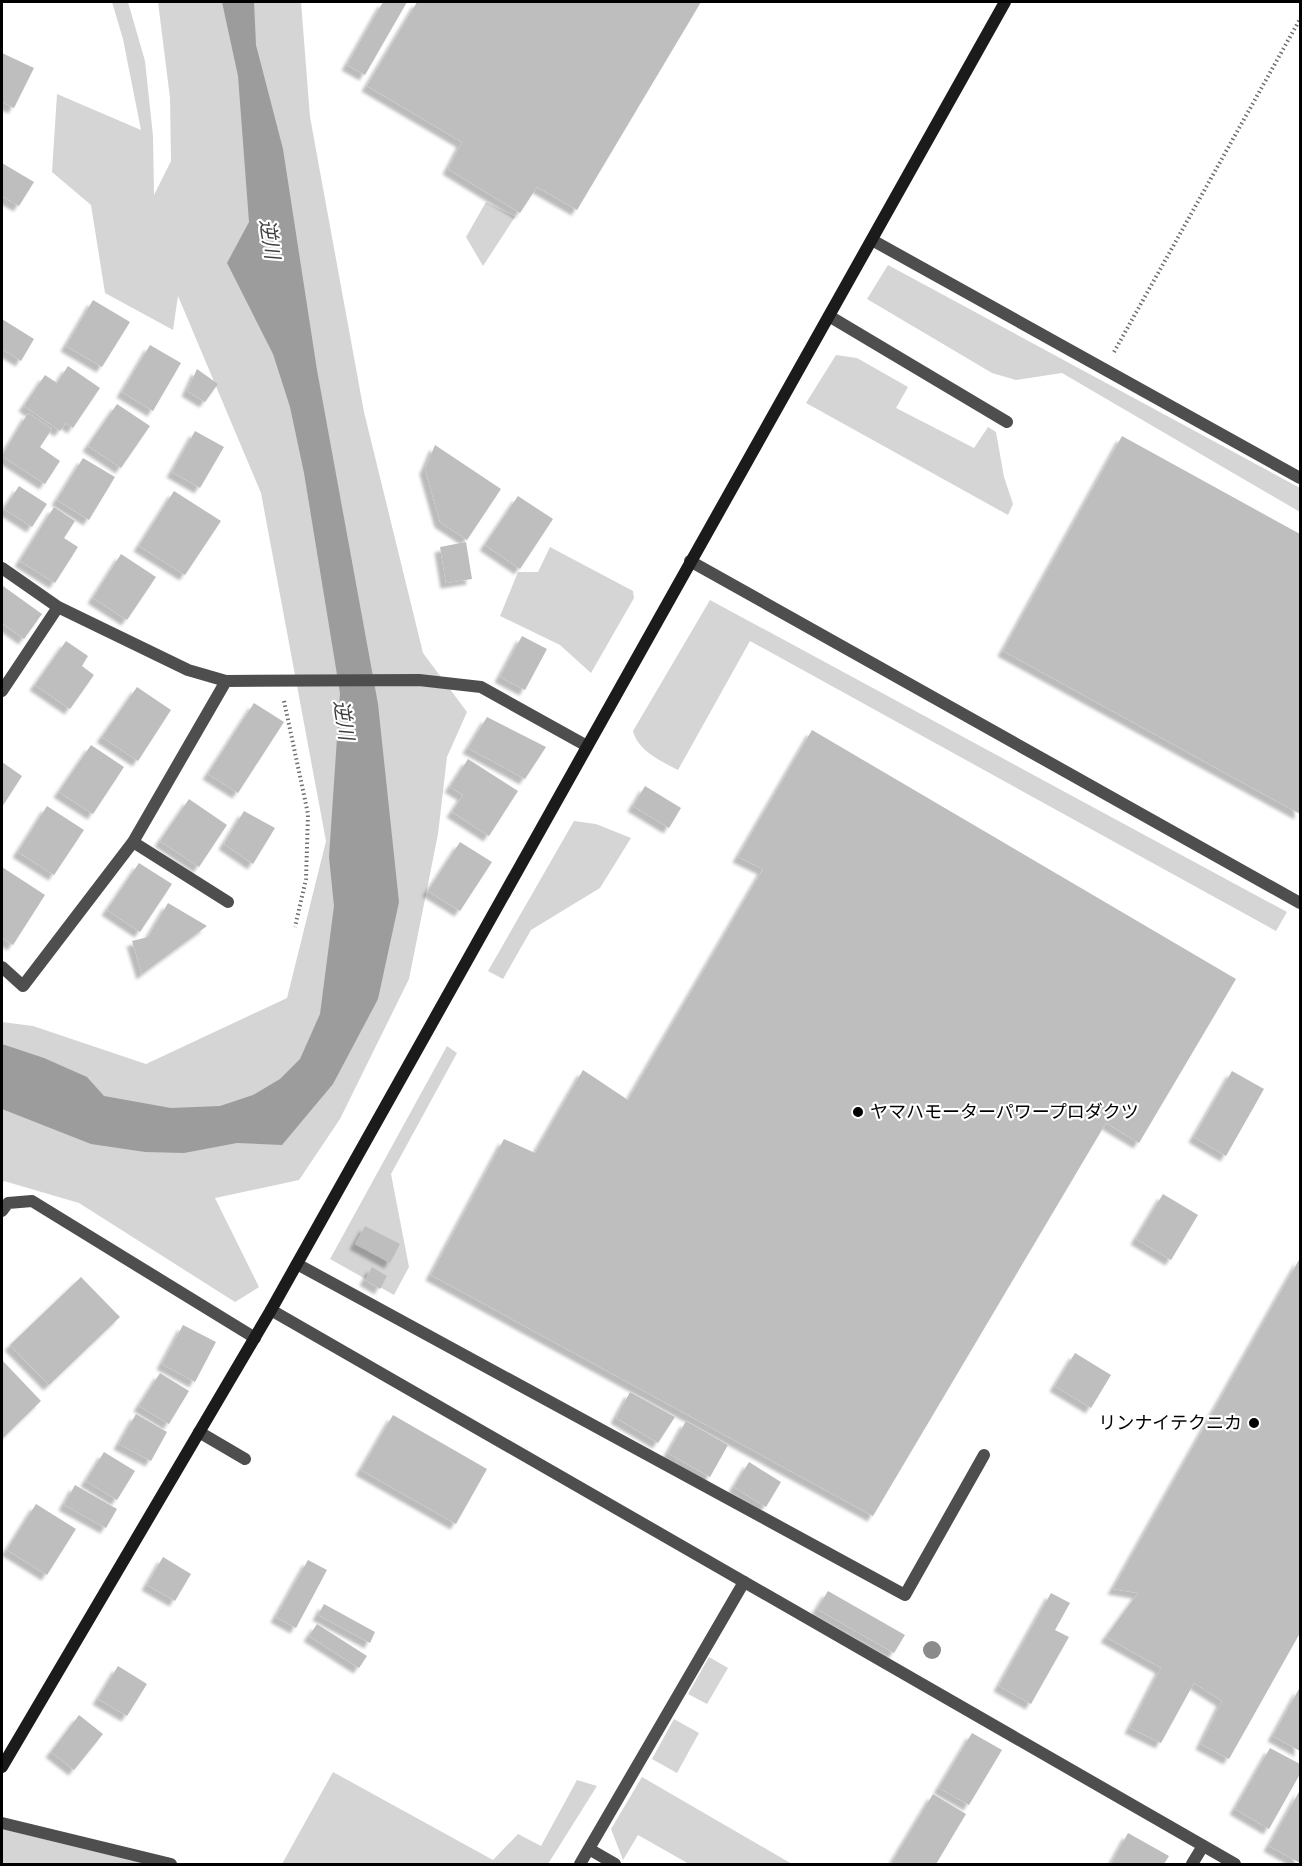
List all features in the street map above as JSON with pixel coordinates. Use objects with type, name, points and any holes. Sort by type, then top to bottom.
[{"type":"street","points":[[2,1767],[272,1310],[1005,2]]},
{"type":"street","points":[[872,240],[1300,478]]},
{"type":"street","points":[[829,316],[1007,422]]},
{"type":"street","points":[[690,561],[1300,903]]},
{"type":"street","points":[[2,568],[58,607],[188,670],[226,681],[419,680],[481,687],[587,746]]},
{"type":"street","points":[[2,692],[58,607]]},
{"type":"street","points":[[2,967],[23,986],[133,842],[226,681]]},
{"type":"street","points":[[133,842],[228,902]]},
{"type":"street","points":[[2,1211],[8,1203],[32,1201],[255,1338]]},
{"type":"street","points":[[297,1264],[905,1595],[984,1455]]},
{"type":"street","points":[[272,1310],[1235,1864]]},
{"type":"street","points":[[199,1432],[244,1459]]},
{"type":"street","points":[[580,1864],[744,1582]]},
{"type":"street","points":[[2,1823],[171,1864]]},
{"type":"street","points":[[1192,1864],[1203,1846]]},
{"type":"street","points":[[589,1850],[615,1864]]},
{"type":"path","points":[[1110,358],[1300,19]]},
{"type":"path","points":[[280,679],[308,814],[306,879],[295,927]]},
{"type":"shaded area","points":[[112,2],[128,2],[145,61],[153,136],[154,195],[171,161],[170,98],[158,2],[301,2],[310,117],[364,412],[423,653],[467,712],[447,757],[438,834],[409,979],[340,1119],[299,1180],[215,1198],[259,1287],[235,1302],[79,1203],[4,1181],[2,1184],[2,1022],[33,1026],[146,1064],[287,998],[326,841],[261,493],[178,296],[173,330],[105,293],[91,205],[52,172],[57,94],[141,130],[123,39]]},
{"type":"shaded area","points":[[486,202],[515,217],[483,266],[466,237]]},
{"type":"shaded area","points":[[888,265],[1300,488],[1300,512],[1062,373],[1016,380],[992,373],[867,299]]},
{"type":"shaded area","points":[[836,355],[857,358],[908,387],[896,408],[974,448],[988,427],[996,432],[1004,477],[1013,504],[1008,515],[806,403]]},
{"type":"shaded area","points":[[550,547],[633,591],[634,598],[591,673],[560,645],[500,616],[518,572],[538,572]]},
{"type":"shaded area","points":[[710,600],[1287,912],[1276,931],[750,641],[678,770],[664,763],[645,750],[633,731]]},
{"type":"shaded area","points":[[574,821],[596,824],[631,838],[600,888],[531,930],[503,979],[488,971]]},
{"type":"shaded area","points":[[447,1046],[457,1053],[391,1174],[409,1267],[394,1295],[330,1259]]},
{"type":"shaded area","points":[[709,1657],[728,1668],[707,1704],[688,1694]]},
{"type":"shaded area","points":[[674,1719],[699,1733],[677,1773],[652,1759]]},
{"type":"shaded area","points":[[333,1772],[493,1860],[518,1834],[541,1846],[577,1780],[597,1786],[548,1864],[282,1864]]},
{"type":"shaded area","points":[[642,1777],[792,1864],[689,1864],[638,1835],[623,1860],[611,1829]]},
{"type":"shaded area","points":[[2,1829],[147,1864],[2,1864]]},
{"type":"water","name":"逆川","points":[[222,2],[254,2],[256,45],[283,149],[317,370],[378,704],[399,902],[378,999],[333,1084],[282,1145],[237,1143],[184,1153],[145,1152],[91,1144],[2,1109],[2,1044],[44,1058],[87,1077],[104,1096],[171,1108],[220,1106],[253,1095],[280,1079],[300,1059],[320,1014],[334,906],[329,857],[340,693],[304,473],[290,407],[273,354],[227,263],[249,222],[238,76]]},
{"type":"building","points":[[383,2],[407,2],[365,75],[347,65]]},
{"type":"building","points":[[417,2],[701,2],[577,210],[537,187],[520,213],[448,169],[462,142],[367,86]]},
{"type":"building","points":[[2,53],[34,68],[14,108],[2,102]]},
{"type":"building","points":[[2,163],[34,182],[19,206],[2,196]]},
{"type":"building","points":[[93,300],[130,322],[102,367],[66,346]]},
{"type":"building","points":[[2,319],[34,339],[21,361],[2,349]]},
{"type":"building","points":[[150,345],[181,363],[153,411],[122,392]]},
{"type":"building","points":[[68,366],[100,388],[73,428],[66,423],[60,431],[24,406],[45,375],[57,383]]},
{"type":"building","points":[[197,369],[218,384],[205,402],[187,391]]},
{"type":"building","points":[[117,404],[150,426],[121,468],[88,446]]},
{"type":"building","points":[[28,413],[52,429],[40,447],[60,461],[45,484],[2,456]]},
{"type":"building","points":[[195,431],[224,447],[200,488],[172,472]]},
{"type":"building","points":[[1122,436],[1300,534],[1300,814],[1003,651]]},
{"type":"building","points":[[435,445],[501,489],[467,540],[440,522],[425,469]]},
{"type":"building","points":[[83,458],[115,477],[89,520],[57,500]]},
{"type":"building","points":[[19,486],[47,504],[32,527],[4,509]]},
{"type":"building","points":[[174,491],[221,521],[185,575],[139,546]]},
{"type":"building","points":[[518,496],[553,519],[520,569],[485,545]]},
{"type":"building","points":[[54,507],[75,521],[64,538],[78,547],[55,583],[20,561]]},
{"type":"building","points":[[466,542],[472,579],[446,583],[440,547]]},
{"type":"building","points":[[121,554],[156,577],[127,620],[93,598]]},
{"type":"building","points":[[3,586],[42,614],[24,639],[2,623]]},
{"type":"building","points":[[522,636],[547,649],[525,690],[500,677]]},
{"type":"building","points":[[66,641],[88,656],[82,666],[94,675],[70,709],[35,685]]},
{"type":"building","points":[[137,687],[171,710],[138,761],[102,737]]},
{"type":"building","points":[[254,703],[284,722],[238,793],[208,774]]},
{"type":"building","points":[[487,717],[546,747],[525,779],[468,748]]},
{"type":"building","name":"ヤマハモーターパワープロダクツ","points":[[812,730],[1236,979],[1139,1143],[1106,1123],[873,1516],[431,1275],[504,1139],[535,1153],[583,1070],[628,1100],[763,869],[738,857]]},
{"type":"building","points":[[91,745],[124,767],[93,814],[59,792]]},
{"type":"building","points":[[468,759],[518,791],[489,836],[452,812],[463,795],[450,787]]},
{"type":"building","points":[[2,762],[22,776],[2,807]]},
{"type":"building","points":[[645,786],[681,808],[669,828],[633,806]]},
{"type":"building","points":[[189,799],[227,825],[199,867],[160,841]]},
{"type":"building","points":[[47,806],[84,830],[54,875],[18,852]]},
{"type":"building","points":[[244,811],[275,828],[253,864],[224,844]]},
{"type":"building","points":[[460,842],[492,862],[460,911],[428,891]]},
{"type":"building","points":[[139,863],[172,884],[140,932],[107,910]]},
{"type":"building","points":[[2,867],[45,895],[13,945],[2,938]]},
{"type":"building","points":[[168,903],[207,926],[142,974],[132,941],[148,937]]},
{"type":"building","points":[[1232,1071],[1264,1089],[1226,1156],[1194,1137]]},
{"type":"building","points":[[1163,1194],[1198,1215],[1171,1260],[1136,1239]]},
{"type":"building","points":[[365,1226],[400,1244],[390,1263],[355,1244]]},
{"type":"building","name":"リンナイテクニカ","points":[[1300,1258],[1300,1633],[1229,1759],[1201,1744],[1222,1701],[1194,1683],[1161,1743],[1130,1728],[1161,1668],[1106,1637],[1138,1593],[1113,1589]]},
{"type":"building","points":[[372,1267],[387,1276],[380,1289],[365,1280]]},
{"type":"building","points":[[81,1277],[120,1317],[49,1385],[10,1345]]},
{"type":"building","points":[[183,1325],[216,1342],[195,1382],[162,1364]]},
{"type":"building","points":[[1075,1353],[1111,1375],[1091,1408],[1055,1386]]},
{"type":"building","points":[[2,1360],[41,1401],[2,1439]]},
{"type":"building","points":[[160,1373],[189,1391],[169,1424],[139,1406]]},
{"type":"building","points":[[630,1392],[675,1417],[658,1443],[616,1418]]},
{"type":"building","points":[[136,1414],[167,1432],[151,1461],[119,1444]]},
{"type":"building","points":[[393,1415],[487,1469],[456,1524],[361,1470]]},
{"type":"building","points":[[686,1421],[728,1445],[710,1477],[668,1453]]},
{"type":"building","points":[[104,1452],[135,1471],[117,1500],[86,1481]]},
{"type":"building","points":[[749,1462],[781,1482],[766,1507],[734,1487]]},
{"type":"building","points":[[75,1485],[117,1509],[106,1528],[64,1505]]},
{"type":"building","points":[[36,1504],[76,1529],[47,1575],[7,1550]]},
{"type":"building","points":[[163,1557],[191,1574],[175,1601],[147,1585]]},
{"type":"building","points":[[308,1560],[327,1570],[296,1628],[276,1617]]},
{"type":"building","points":[[828,1591],[905,1635],[894,1653],[817,1609]]},
{"type":"building","points":[[1051,1593],[1070,1603],[1055,1630],[1069,1637],[1031,1704],[999,1686]]},
{"type":"building","points":[[324,1604],[375,1632],[370,1643],[318,1615]]},
{"type":"building","points":[[317,1624],[367,1656],[359,1668],[309,1636]]},
{"type":"building","points":[[118,1666],[147,1684],[127,1716],[98,1699]]},
{"type":"building","points":[[1300,1687],[1300,1751],[1273,1736]]},
{"type":"building","points":[[79,1715],[103,1734],[74,1770],[51,1752]]},
{"type":"building","points":[[972,1733],[1002,1750],[969,1805],[939,1788]]},
{"type":"building","points":[[1270,1748],[1300,1764],[1300,1774],[1269,1829],[1235,1809]]},
{"type":"building","points":[[1300,1790],[1300,1863],[1269,1846]]},
{"type":"building","points":[[933,1794],[966,1814],[936,1864],[891,1864]]},
{"type":"building","points":[[1128,1833],[1169,1856],[1164,1864],[1111,1864]]},
{"type":"place","name":"ヤマハモーターパワープロダクツ","points":[[858,1112]]},
{"type":"place","name":"リンナイテクニカ","points":[[1254,1423]]}]
